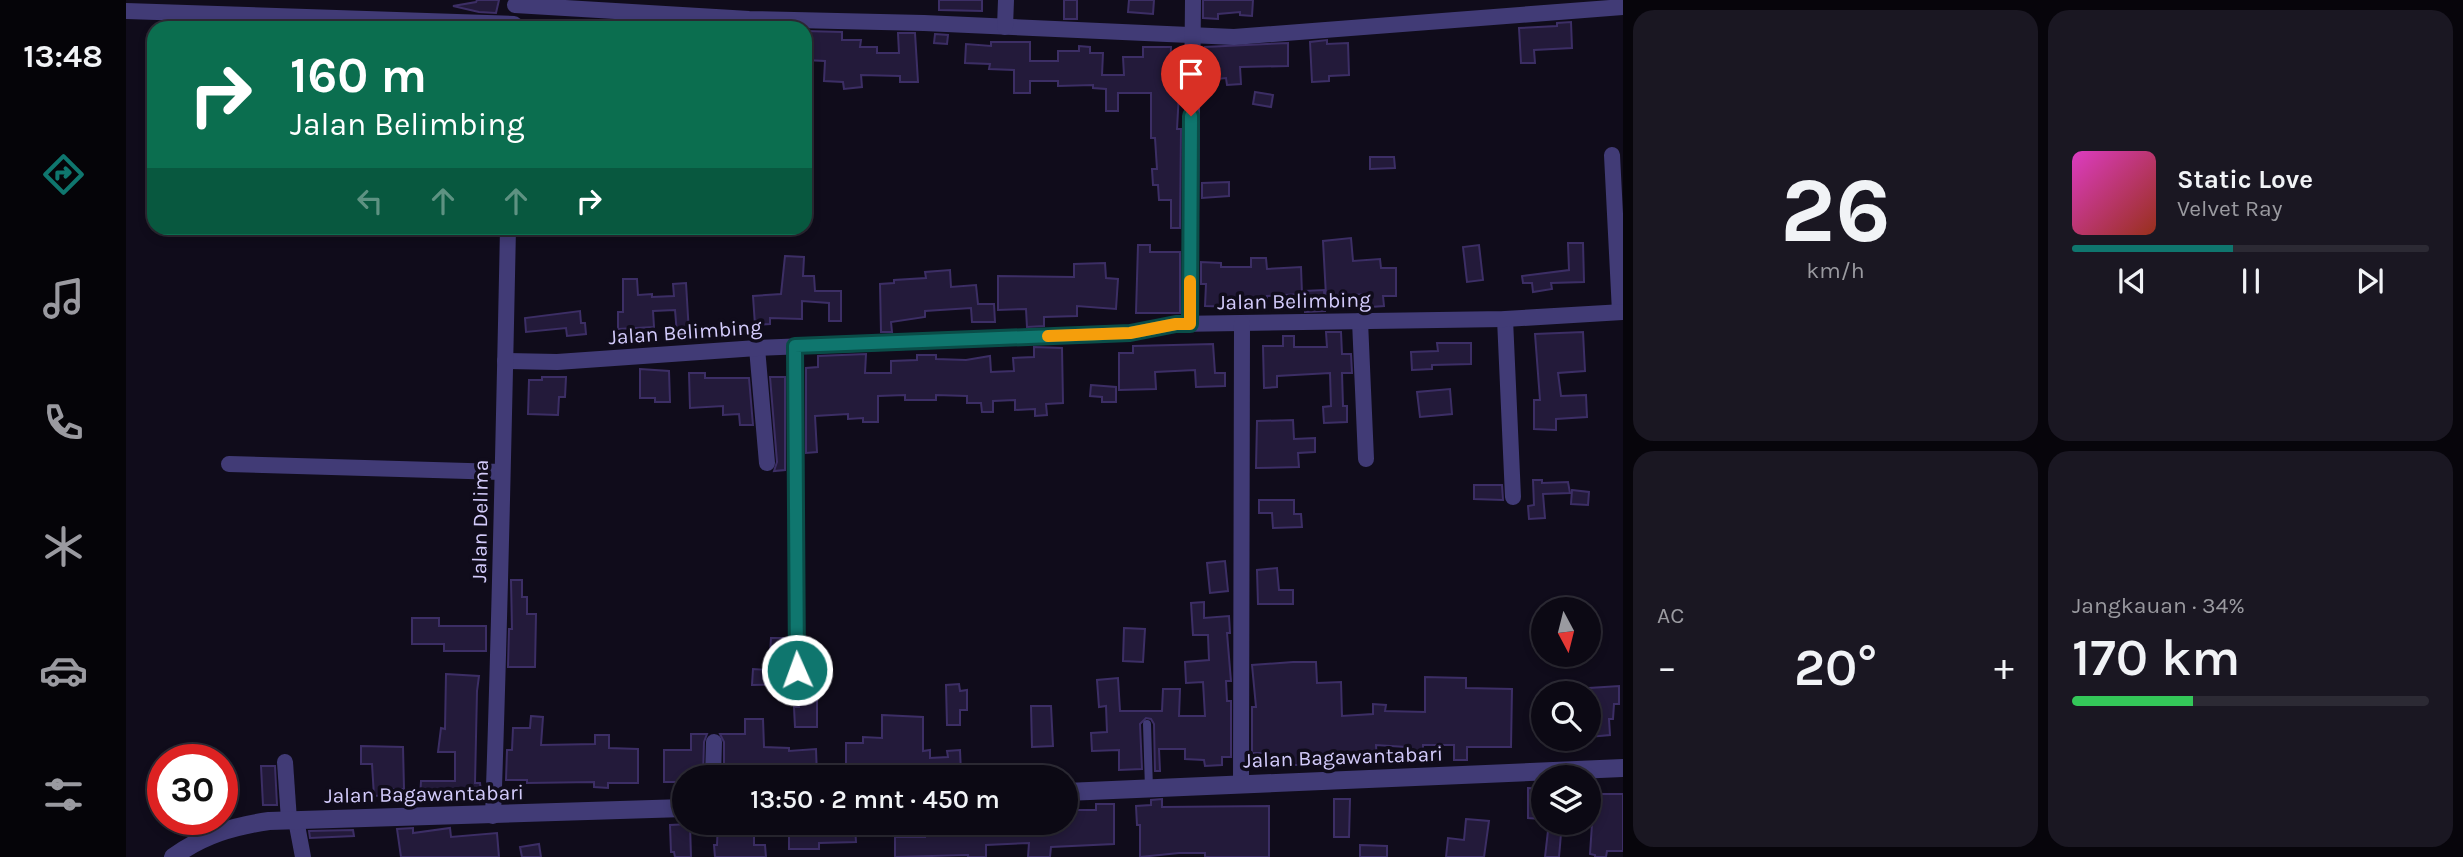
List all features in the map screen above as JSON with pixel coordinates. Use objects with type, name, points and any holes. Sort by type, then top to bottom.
[{"type":"street","points":[[1005,27],[1006,0]]},
{"type":"street","points":[[1190,324],[1193,0]]},
{"type":"street","points":[[514,21],[515,3],[749,19],[1191,36],[1278,35],[1623,7]]},
{"type":"street","points":[[126,11],[385,21]]},
{"type":"street","points":[[1612,155],[1622,312]]},
{"type":"street","name":"Jalan Delima","points":[[493,816],[508,235]]},
{"type":"street","name":"Jalan Belimbing","points":[[505,361],[557,362],[795,346],[1130,333],[1176,324],[1505,319],[1622,312]]},
{"type":"street","points":[[1505,319],[1513,497]]},
{"type":"street","points":[[1360,321],[1366,459]]},
{"type":"street","points":[[1241,784],[1242,323]]},
{"type":"street","points":[[795,346],[797,670]]},
{"type":"street","points":[[757,348],[767,463]]},
{"type":"street","points":[[229,464],[502,472]]},
{"type":"street","points":[[713,765],[714,742]]},
{"type":"street","points":[[285,762],[292,820],[303,857]]},
{"type":"street","name":"Jalan Bagawantabari","points":[[1078,792],[1623,768]]},
{"type":"street","name":"Jalan Bagawantabari","points":[[173,857],[208,836],[239,826],[292,820],[672,809]]},
{"type":"lane","points":[[1147,724],[1149,789]]},
{"type":"building","points":[[499,0],[496,13],[453,6],[476,2]]},
{"type":"building","points":[[939,0],[982,0],[982,11],[939,10]]},
{"type":"building","points":[[1064,0],[1077,0],[1077,19],[1064,19]]},
{"type":"building","points":[[1129,0],[1154,0],[1153,14],[1128,12]]},
{"type":"building","points":[[1203,0],[1253,0],[1252,16],[1240,15],[1240,12],[1218,14],[1218,19],[1203,18]]},
{"type":"building","points":[[1571,22],[1572,48],[1534,50],[1535,63],[1521,63],[1519,28],[1557,26],[1557,23]]},
{"type":"building","points":[[812,31],[842,32],[842,40],[861,40],[860,47],[877,47],[877,53],[899,53],[898,33],[915,33],[918,82],[900,82],[900,76],[861,75],[862,87],[844,89],[843,82],[824,81],[825,61],[812,60]]},
{"type":"building","points":[[935,34],[948,35],[947,44],[934,43]]},
{"type":"building","points":[[1327,40],[1327,44],[1348,43],[1349,75],[1329,76],[1329,81],[1312,82],[1310,42]]},
{"type":"building","points":[[991,42],[1030,42],[1030,61],[1058,61],[1058,51],[1079,51],[1079,46],[1090,47],[1090,53],[1103,53],[1102,75],[1124,75],[1123,57],[1143,57],[1143,47],[1171,47],[1170,75],[1180,75],[1177,129],[1181,129],[1180,228],[1171,228],[1171,200],[1159,200],[1158,185],[1153,185],[1152,169],[1157,169],[1155,138],[1151,138],[1151,93],[1118,93],[1118,111],[1106,111],[1106,89],[1093,88],[1093,85],[1058,86],[1058,81],[1030,81],[1030,93],[1014,93],[1014,70],[989,69],[990,64],[965,63],[966,44],[991,46]]},
{"type":"building","points":[[1288,43],[1288,66],[1240,67],[1241,84],[1227,85],[1226,78],[1207,80],[1205,47]]},
{"type":"building","points":[[1255,92],[1273,95],[1271,107],[1253,104]]},
{"type":"building","points":[[1370,157],[1394,157],[1395,168],[1370,169]]},
{"type":"building","points":[[1229,182],[1229,196],[1202,198],[1202,183]]},
{"type":"building","points":[[1351,238],[1353,261],[1380,259],[1381,268],[1396,268],[1396,296],[1383,296],[1384,306],[1371,307],[1370,294],[1326,296],[1323,241]]},
{"type":"building","points":[[1568,243],[1583,243],[1584,282],[1551,283],[1552,289],[1533,292],[1532,283],[1523,283],[1522,276],[1569,270]]},
{"type":"building","points":[[1138,245],[1150,245],[1150,252],[1180,252],[1180,313],[1136,313]]},
{"type":"building","points":[[1479,245],[1483,280],[1467,282],[1463,247]]},
{"type":"building","points":[[785,256],[804,257],[803,276],[814,276],[815,291],[841,291],[841,321],[829,321],[829,303],[802,301],[802,319],[770,318],[770,324],[755,325],[753,296],[781,294]]},
{"type":"building","points":[[1251,258],[1266,258],[1267,269],[1301,267],[1302,294],[1267,296],[1267,302],[1237,303],[1237,307],[1205,306],[1206,284],[1201,284],[1201,262],[1221,263],[1221,267],[1251,267]]},
{"type":"building","points":[[1105,263],[1106,278],[1118,279],[1116,309],[1077,306],[1077,316],[1044,317],[1044,326],[1027,327],[1026,309],[998,310],[998,276],[1074,277],[1074,264]]},
{"type":"building","points":[[950,270],[951,287],[976,285],[978,304],[994,304],[995,322],[972,322],[971,308],[925,311],[925,317],[891,322],[892,332],[881,332],[880,284],[894,283],[894,280],[926,278],[925,272]]},
{"type":"building","points":[[623,279],[637,279],[638,295],[652,294],[652,297],[674,296],[673,284],[686,283],[689,333],[677,334],[675,310],[653,311],[654,327],[618,329],[618,312],[623,312]]},
{"type":"building","points":[[1324,290],[1325,311],[1305,312],[1304,291]]},
{"type":"building","points":[[580,311],[586,334],[567,336],[566,328],[526,332],[525,318]]},
{"type":"building","points":[[1326,332],[1341,332],[1342,354],[1351,354],[1352,373],[1342,373],[1343,406],[1347,406],[1347,422],[1324,423],[1323,407],[1331,406],[1330,373],[1277,376],[1277,387],[1264,388],[1263,346],[1283,346],[1283,336],[1294,336],[1294,347],[1327,347]]},
{"type":"building","points":[[1583,332],[1585,371],[1558,373],[1561,396],[1586,395],[1587,417],[1556,419],[1556,430],[1534,429],[1534,400],[1540,400],[1535,334]]},
{"type":"building","points":[[1437,343],[1471,343],[1471,364],[1432,365],[1432,369],[1412,370],[1411,352],[1438,351]]},
{"type":"building","points":[[1213,344],[1215,373],[1225,373],[1225,386],[1196,387],[1195,370],[1155,372],[1156,389],[1119,390],[1119,353],[1133,353],[1133,346]]},
{"type":"building","points":[[1034,347],[1062,348],[1063,403],[1046,404],[1047,415],[1035,416],[1035,409],[1015,410],[1015,400],[993,401],[993,412],[982,412],[981,403],[967,403],[967,396],[936,395],[936,400],[905,400],[905,395],[878,396],[878,422],[863,422],[863,418],[848,419],[848,414],[815,416],[817,452],[806,453],[806,368],[818,367],[818,356],[866,354],[865,373],[891,373],[891,361],[917,360],[917,355],[966,360],[990,356],[991,372],[1014,371],[1013,358],[1034,357]]},
{"type":"building","points":[[640,369],[669,371],[670,402],[640,398]]},
{"type":"building","points":[[689,373],[705,373],[705,378],[749,378],[753,425],[740,425],[739,414],[723,415],[723,406],[690,408]]},
{"type":"building","points":[[542,377],[566,377],[565,397],[559,397],[558,415],[528,414],[529,380],[542,380]]},
{"type":"building","points":[[770,377],[785,377],[785,470],[774,471],[777,462]]},
{"type":"building","points":[[1091,385],[1116,387],[1116,402],[1102,402],[1102,397],[1090,396]]},
{"type":"building","points":[[1450,389],[1452,414],[1420,417],[1417,392]]},
{"type":"building","points":[[1293,420],[1294,439],[1315,438],[1315,452],[1298,453],[1299,467],[1256,468],[1257,421]]},
{"type":"building","points":[[1533,480],[1542,480],[1542,483],[1568,482],[1570,493],[1543,494],[1545,518],[1529,519],[1528,506],[1534,505]]},
{"type":"building","points":[[1474,485],[1502,485],[1503,500],[1474,499]]},
{"type":"building","points":[[1572,490],[1589,492],[1588,505],[1571,504]]},
{"type":"building","points":[[1259,500],[1294,500],[1294,514],[1301,514],[1302,527],[1273,528],[1272,513],[1259,513]]},
{"type":"building","points":[[1225,561],[1228,591],[1210,593],[1207,563]]},
{"type":"building","points":[[1277,568],[1279,590],[1293,590],[1293,604],[1258,604],[1257,570]]},
{"type":"building","points":[[511,580],[522,580],[522,597],[527,597],[527,614],[536,614],[535,667],[508,667],[509,629],[512,629]]},
{"type":"building","points":[[1204,602],[1204,618],[1229,616],[1230,633],[1227,633],[1231,681],[1226,681],[1227,701],[1231,701],[1231,757],[1222,757],[1222,765],[1205,766],[1204,760],[1185,759],[1185,749],[1159,749],[1160,771],[1155,771],[1154,724],[1151,719],[1146,718],[1140,724],[1142,769],[1119,770],[1119,750],[1092,751],[1091,733],[1107,732],[1106,706],[1099,707],[1097,680],[1118,678],[1120,711],[1162,711],[1163,689],[1180,689],[1179,716],[1205,716],[1203,682],[1186,683],[1185,662],[1209,660],[1208,635],[1193,635],[1191,603]]},
{"type":"building","points":[[412,618],[439,618],[439,626],[486,626],[486,651],[444,651],[444,644],[412,644]]},
{"type":"building","points":[[1124,628],[1145,629],[1143,662],[1123,661]]},
{"type":"building","points":[[771,638],[786,638],[787,671],[794,684],[752,685],[753,669],[769,670]]},
{"type":"building","points":[[1316,662],[1317,683],[1341,682],[1342,716],[1373,714],[1373,704],[1386,705],[1385,711],[1425,712],[1425,677],[1466,678],[1466,688],[1512,689],[1511,747],[1467,747],[1467,760],[1454,760],[1454,745],[1423,745],[1423,752],[1406,752],[1406,747],[1376,745],[1377,761],[1363,761],[1363,755],[1310,759],[1310,765],[1290,765],[1290,755],[1264,757],[1264,753],[1252,753],[1252,707],[1256,707],[1252,665]]},
{"type":"building","points":[[446,674],[479,676],[475,783],[480,783],[482,799],[453,802],[453,799],[420,799],[421,781],[455,781],[455,752],[438,752],[441,728],[445,729]]},
{"type":"building","points":[[817,675],[817,727],[795,727],[794,707],[799,707],[797,680]]},
{"type":"building","points":[[959,684],[960,691],[967,690],[967,710],[960,710],[960,725],[947,725],[946,685]]},
{"type":"building","points":[[1619,686],[1619,704],[1614,704],[1613,719],[1609,719],[1610,735],[1601,736],[1601,687]]},
{"type":"building","points":[[1031,706],[1051,706],[1053,746],[1032,747]]},
{"type":"building","points":[[882,715],[923,717],[923,751],[930,750],[930,758],[948,757],[947,751],[960,750],[961,765],[846,765],[846,743],[863,743],[863,737],[882,738]]},
{"type":"building","points":[[531,716],[543,717],[541,745],[595,744],[595,735],[609,735],[609,748],[638,749],[638,783],[608,783],[608,788],[594,787],[594,782],[527,783],[527,780],[506,780],[507,750],[512,750],[513,728],[530,728]]},
{"type":"building","points":[[745,719],[763,719],[764,747],[789,748],[789,751],[816,749],[817,765],[724,765],[724,742],[720,734],[745,734]]},
{"type":"building","points":[[691,734],[707,734],[703,765],[672,765],[672,782],[664,782],[664,750],[691,750]]},
{"type":"building","points":[[361,746],[403,747],[404,789],[388,789],[388,795],[374,796],[372,764],[361,764]]},
{"type":"building","points":[[261,766],[275,766],[277,805],[263,805]]},
{"type":"building","points":[[1528,788],[1531,788],[1531,818],[1528,818]]},
{"type":"building","points":[[1601,794],[1623,794],[1623,851],[1607,851],[1606,857],[1590,854],[1591,835],[1601,835]]},
{"type":"building","points":[[1162,799],[1162,807],[1269,806],[1269,857],[1205,857],[1205,853],[1179,853],[1140,857],[1140,825],[1137,825],[1136,806],[1151,805],[1151,800]]},
{"type":"building","points":[[1334,799],[1350,799],[1349,837],[1334,837]]},
{"type":"building","points":[[1096,804],[1114,804],[1114,844],[1051,847],[1050,857],[1028,857],[1029,843],[986,845],[986,857],[895,857],[895,837],[1078,835],[1078,810],[1096,810]]},
{"type":"building","points":[[1466,819],[1489,821],[1484,857],[1446,857],[1448,838],[1464,840]]},
{"type":"building","points":[[670,825],[672,835],[690,835],[691,857],[675,857],[674,852],[671,852]]},
{"type":"building","points":[[413,828],[413,833],[450,828],[451,837],[497,833],[499,857],[401,857],[397,829]]},
{"type":"building","points":[[353,830],[354,836],[310,838],[309,831]]},
{"type":"building","points":[[717,835],[754,835],[754,845],[765,845],[766,857],[715,857],[714,845],[717,845]]},
{"type":"building","points":[[789,835],[856,835],[856,842],[819,843],[819,849],[789,849]]},
{"type":"building","points":[[1548,835],[1561,835],[1559,857],[1545,857]]},
{"type":"building","points":[[539,844],[541,857],[522,857],[520,847]]},
{"type":"building","points":[[1360,845],[1387,846],[1387,857],[1360,857]]},
{"type":"slow traffic","points":[[1048,336],[1130,333],[1190,324],[1190,281]]},
{"type":"route","points":[[797,670],[795,346],[1130,333],[1190,324],[1191,116]]}]
